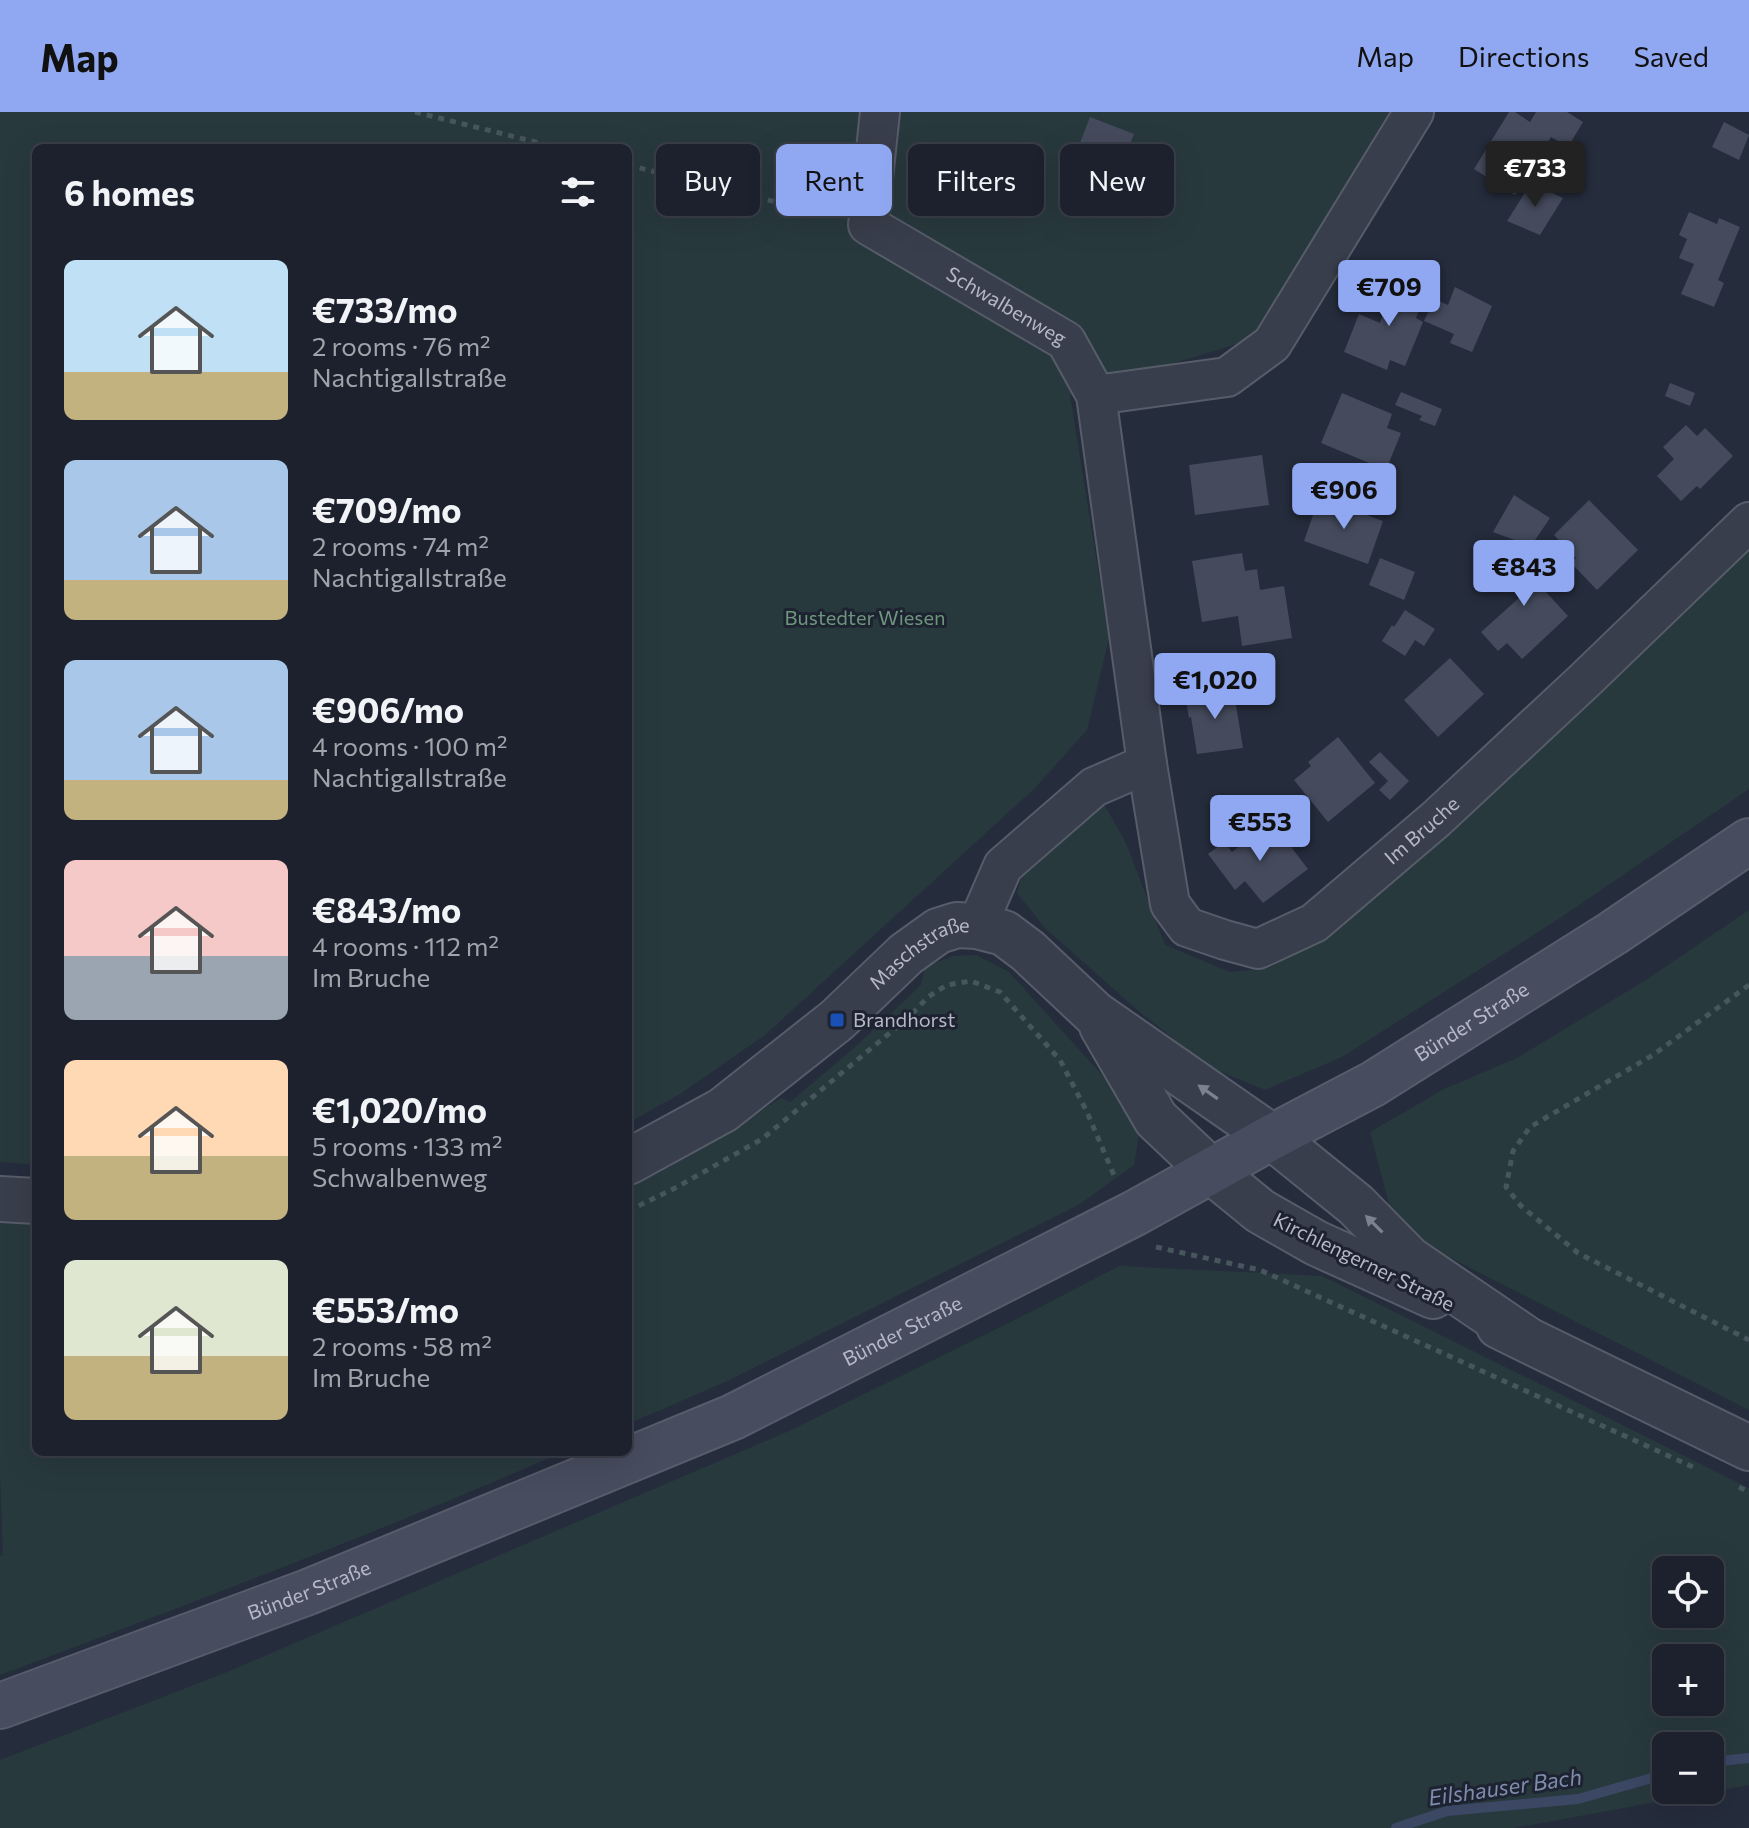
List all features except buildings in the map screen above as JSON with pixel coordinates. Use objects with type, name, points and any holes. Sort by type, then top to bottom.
[{"type":"main road","name":"Bünder Straße","points":[[0,1706],[308,1592],[733,1417],[1141,1229],[1211,1171],[1431,1050],[1749,841]]},
{"type":"street","points":[[868,225],[880,112]]},
{"type":"street","points":[[1096,395],[1227,377],[1272,344],[1414,112]]},
{"type":"street","name":"Schwalbenweg","points":[[868,225],[1066,341],[1096,395],[1147,764]]},
{"type":"street","name":"Im Bruche","points":[[1147,764],[1170,904],[1187,927],[1258,949],[1314,923],[1436,819],[1749,522]]},
{"type":"street","points":[[977,926],[1003,866],[1094,787],[1147,764]]},
{"type":"street","name":"Maschstraße","points":[[632,1160],[723,1110],[837,1020],[906,954],[938,931],[957,925],[1004,933],[1028,951],[1095,1014],[1272,1137]]},
{"type":"street","name":"Maschstraße","points":[[1095,1014],[1156,1119],[1211,1171]]},
{"type":"street","name":"Kirchlengerner Straße","points":[[1272,1137],[1356,1205],[1409,1259],[1525,1338],[1742,1467]]},
{"type":"street","name":"Kirchlengerner Straße","points":[[1211,1171],[1260,1211],[1316,1243],[1525,1338]]},
{"type":"street","points":[[0,1199],[32,1201]]},
{"type":"path","points":[[415,112],[544,144]]},
{"type":"path","points":[[632,166],[868,225]]},
{"type":"path","points":[[632,1209],[762,1139],[909,1017],[928,997],[947,985],[971,981],[1000,992],[1060,1060],[1141,1229],[1260,1270],[1693,1467]]},
{"type":"path","points":[[1749,985],[1653,1055],[1530,1127],[1513,1151],[1506,1187],[1521,1206],[1578,1253],[1749,1340]]},
{"type":"path","points":[[1742,1467],[1749,1492]]},
{"type":"green space","name":"Bustedter Wiesen","points":[[0,112],[1389,112],[1253,339],[1070,395],[1109,638],[1087,730],[1035,788],[765,1035],[680,1094],[632,1121],[632,144],[32,144],[32,1165],[0,1162]]},
{"type":"green space","points":[[1749,547],[1749,789],[1560,918],[1342,1057],[1265,1090],[1209,1067],[1135,1008],[1045,928],[1017,893],[1023,870],[1104,804],[1126,843],[1165,945],[1230,972],[1270,968],[1335,922]]},
{"type":"green space","points":[[1749,910],[1749,1410],[1396,1230],[1370,1132],[1444,1089],[1517,1058],[1646,980]]},
{"type":"green space","points":[[976,955],[1009,972],[1130,1106],[1139,1134],[1134,1165],[1080,1204],[725,1382],[632,1422],[632,1186],[687,1157],[781,1098],[790,1102],[853,1049],[921,985],[925,967],[953,956]]},
{"type":"green space","points":[[0,1222],[32,1222],[32,1456],[554,1456],[212,1595],[0,1675],[0,1556],[3,1555]]},
{"type":"green space","points":[[1119,1266],[1322,1276],[1749,1488],[1749,1785],[1724,1790],[1724,1732],[1652,1732],[1652,1803],[1514,1828],[0,1828],[0,1760],[225,1673],[789,1431]]},
{"type":"waterway","name":"Eilshauser Bach","points":[[1724,1761],[1749,1758]]},
{"type":"waterway","name":"Eilshauser Bach","points":[[1396,1828],[1447,1811],[1578,1799],[1652,1778]]},
{"type":"place","name":"Brandhorst","points":[[837,1020]]}]
